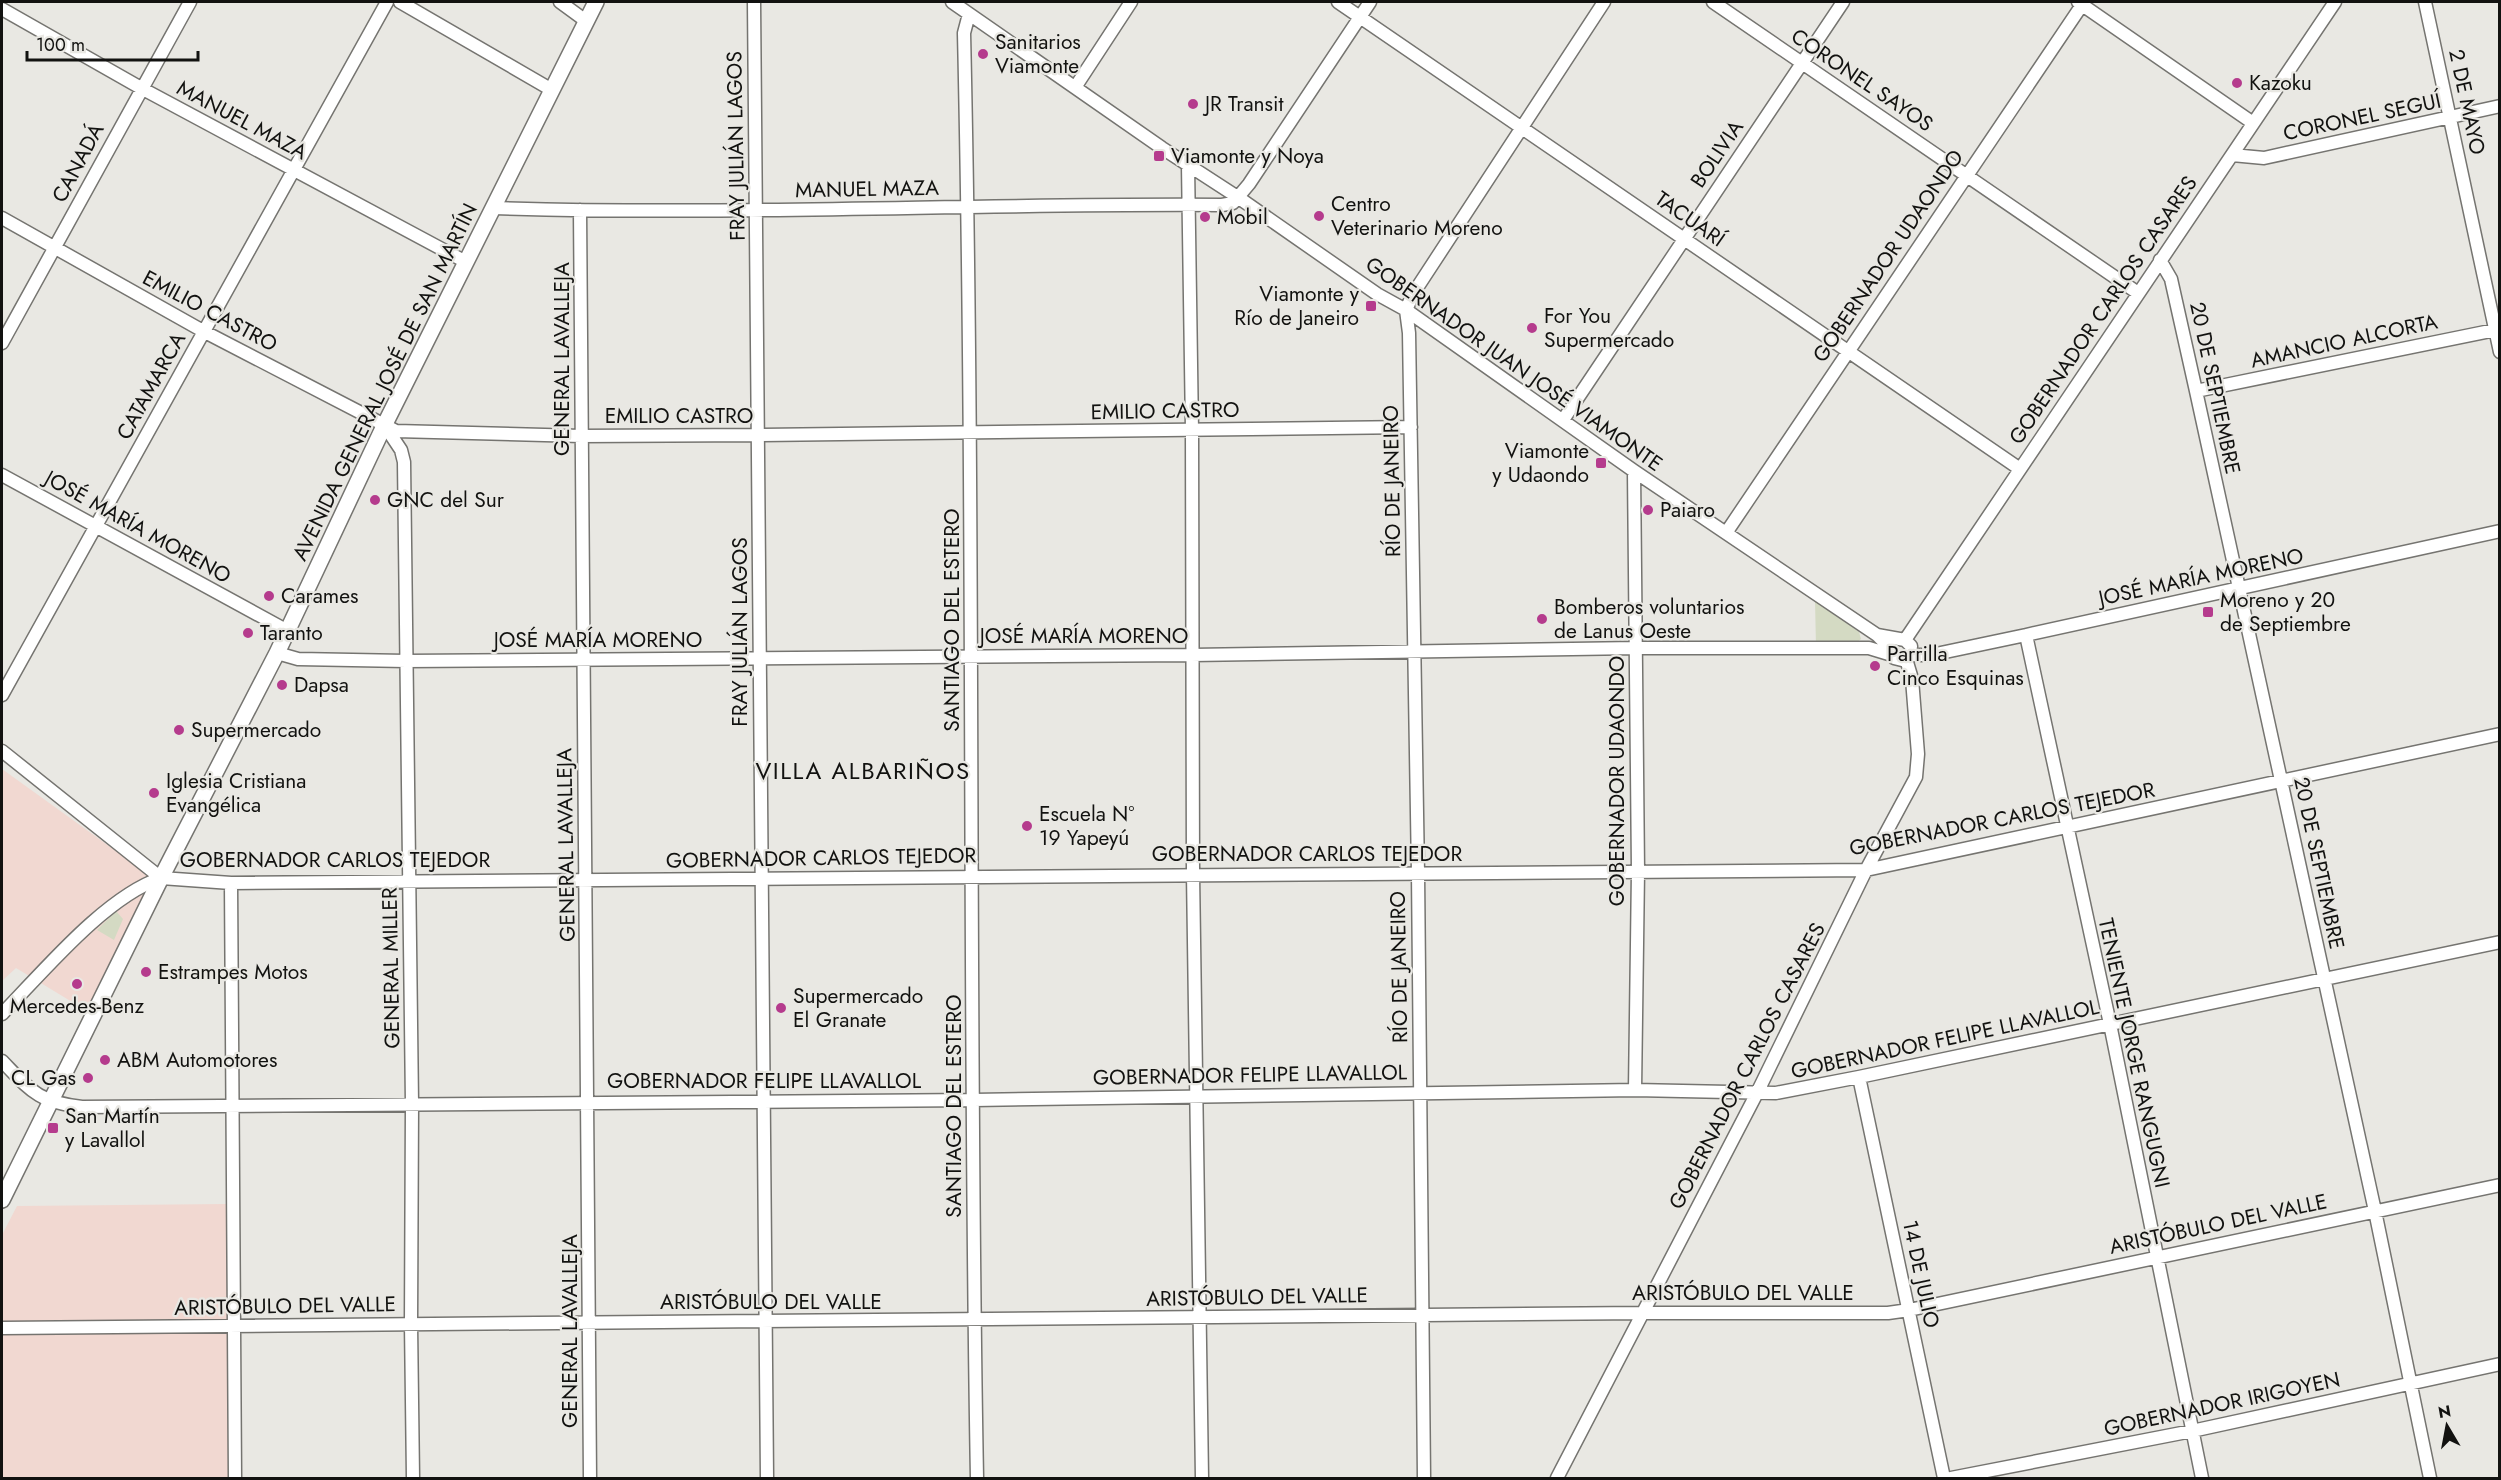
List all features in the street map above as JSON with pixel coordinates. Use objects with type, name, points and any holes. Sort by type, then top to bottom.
[{"type":"main road","name":"AVENIDA GENERAL JOSÉ DE SAN MARTÍN","points":[[2,1200],[161,878],[277,653],[384,426],[596,2]]},
{"type":"street","name":"CANADÁ","points":[[2,343],[190,2]]},
{"type":"street","name":"CATAMARCA","points":[[2,695],[387,2]]},
{"type":"street","points":[[400,2],[552,90]]},
{"type":"street","points":[[560,2],[586,21]]},
{"type":"street","name":"FRAY JULIÁN LAGOS","points":[[753,2],[759,435],[767,1479]]},
{"type":"street","name":"GOBERNADOR JUAN JOSÉ VIAMONTE","points":[[952,2],[1377,294],[1406,310],[1634,471],[1877,635],[1891,653]]},
{"type":"street","points":[[1076,86],[1131,2]]},
{"type":"street","name":"TACUARÍ","points":[[1338,2],[2020,469]]},
{"type":"street","points":[[1239,198],[1370,2]]},
{"type":"street","points":[[1406,310],[1413,294],[1604,2]]},
{"type":"street","name":"CORONEL SAYOS","points":[[1713,2],[2138,293]]},
{"type":"street","name":"BOLIVIA","points":[[1563,420],[1843,2]]},
{"type":"street","name":"CORONEL SEGUÍ","points":[[2081,2],[2253,123]]},
{"type":"street","name":"GOBERNADOR UDAONDO","points":[[1726,533],[2081,2]]},
{"type":"street","name":"GOBERNADOR CARLOS CASARES","points":[[1902,640],[2335,2]]},
{"type":"street","name":"2 DE MAYO","points":[[2425,2],[2497,329],[2499,352]]},
{"type":"street","name":"MANUEL MAZA","points":[[2,9],[141,88],[466,262]]},
{"type":"street","name":"SANTIAGO DEL ESTERO","points":[[969,14],[964,33],[968,207],[974,1321],[977,1479]]},
{"type":"street","name":"CORONEL SEGUÍ","points":[[2232,155],[2264,158],[2499,106]]},
{"type":"street","points":[[1188,165],[1192,430],[1193,874],[1202,1479]]},
{"type":"street","name":"MANUEL MAZA","points":[[494,207],[580,210],[756,210],[1222,205],[1233,203],[1239,198]]},
{"type":"street","name":"GENERAL LAVALLEJA","points":[[580,210],[590,1479]]},
{"type":"street","name":"EMILIO CASTRO","points":[[2,218],[203,331],[396,431],[581,436],[1411,427]]},
{"type":"street","name":"20 DE SEPTIEMBRE","points":[[2160,260],[2171,279],[2196,391],[2375,1211],[2430,1479]]},
{"type":"street","name":"RÍO DE JANEIRO","points":[[1406,310],[1409,333],[1418,873],[1424,1479]]},
{"type":"street","name":"AMANCIO ALCORTA","points":[[2196,391],[2497,329]]},
{"type":"street","name":"GENERAL MILLER","points":[[384,426],[401,450],[404,462],[412,1104],[413,1479]]},
{"type":"street","name":"GOBERNADOR UDAONDO","points":[[1634,471],[1638,871],[1635,1090]]},
{"type":"street","name":"JOSÉ MARÍA MORENO","points":[[2,475],[286,630]]},
{"type":"street","name":"JOSÉ MARÍA MORENO","points":[[1908,657],[1931,655],[2026,635],[2499,531]]},
{"type":"street","name":"GOBERNADOR JUAN JOSÉ VIAMONTE","points":[[1877,635],[1902,640]]},
{"type":"street","name":"TENIENTE JORGE RANGUGNI","points":[[2026,635],[2110,1024],[2202,1479]]},
{"type":"street","points":[[1902,640],[1911,646],[1908,657],[1898,660],[1891,653],[1892,644],[1902,640]]},
{"type":"street","name":"JOSÉ MARÍA MORENO","points":[[277,653],[298,659],[406,661],[1192,655],[1636,648],[1869,648],[1891,653]]},
{"type":"street","name":"GOBERNADOR CARLOS CASARES","points":[[1557,1479],[1758,1091],[1917,771],[1918,754],[1908,657]]},
{"type":"street","name":"GOBERNADOR CARLOS TEJEDOR","points":[[2,751],[161,878],[231,883],[1866,870],[2067,829],[2499,734]]},
{"type":"street","points":[[2,1014],[110,907],[143,884],[161,878]]},
{"type":"street","points":[[231,883],[235,1479]]},
{"type":"street","name":"GOBERNADOR FELIPE LLAVALLOL","points":[[2,1061],[28,1088],[50,1101],[82,1107],[974,1100],[1635,1090],[1787,1092],[2499,942]]},
{"type":"street","name":"14 DE JULIO","points":[[1859,1077],[1944,1479]]},
{"type":"street","name":"ARISTÓBULO DEL VALLE","points":[[2,1328],[974,1321],[1643,1313],[1888,1313],[2499,1185]]},
{"type":"street","name":"GOBERNADOR IRIGOYEN","points":[[1952,1479],[2192,1431],[2499,1364]]},
{"type":"shaded area","points":[[2,769],[152,877],[87,1011],[16,968],[2,981]]},
{"type":"shaded area","points":[[226,1204],[232,1478],[2,1478],[2,1235],[17,1206]]},
{"type":"green space","points":[[1815,601],[1859,632],[1861,639],[1855,644],[1816,646]]},
{"type":"green space","points":[[116,911],[123,919],[114,940],[97,930]]},
{"type":"place","name":"Sanitarios Viamonte","points":[[983,54]]},
{"type":"place","name":"Kazoku","points":[[2237,83]]},
{"type":"place","name":"JR Transit","points":[[1193,104]]},
{"type":"place","name":"Viamonte y Noya","points":[[1159,156]]},
{"type":"place","name":"Centro Veterinario Moreno","points":[[1319,216]]},
{"type":"place","name":"Mobil","points":[[1205,217]]},
{"type":"place","name":"Viamonte y Río de Janeiro","points":[[1371,306]]},
{"type":"place","name":"For You Supermercado","points":[[1532,328]]},
{"type":"place","name":"Viamonte y Udaondo","points":[[1601,463]]},
{"type":"place","name":"GNC del Sur","points":[[375,500]]},
{"type":"place","name":"Paiaro","points":[[1648,510]]},
{"type":"place","name":"Carames","points":[[269,596]]},
{"type":"place","name":"Moreno y 20 de Septiembre","points":[[2208,612]]},
{"type":"place","name":"Bomberos voluntarios de Lanus Oeste","points":[[1542,619]]},
{"type":"place","name":"Taranto","points":[[248,633]]},
{"type":"place","name":"Parrilla Cinco Esquinas","points":[[1875,666]]},
{"type":"place","name":"Dapsa","points":[[282,685]]},
{"type":"place","name":"Supermercado","points":[[179,730]]},
{"type":"place","name":"Iglesia Cristiana Evangélica","points":[[154,793]]},
{"type":"place","name":"Escuela Nº 19 Yapeyú","points":[[1027,826]]},
{"type":"place","name":"Estrampes Motos","points":[[146,972]]},
{"type":"place","name":"Mercedes-Benz","points":[[77,984]]},
{"type":"place","name":"Supermercado El Granate","points":[[781,1008]]},
{"type":"place","name":"ABM Automotores","points":[[105,1060]]},
{"type":"place","name":"CL Gas","points":[[88,1078]]},
{"type":"place","name":"San Martín y Lavallol","points":[[53,1128]]},
{"type":"district","name":"VILLA ALBARIÑOS","points":[[863,770]]}]
